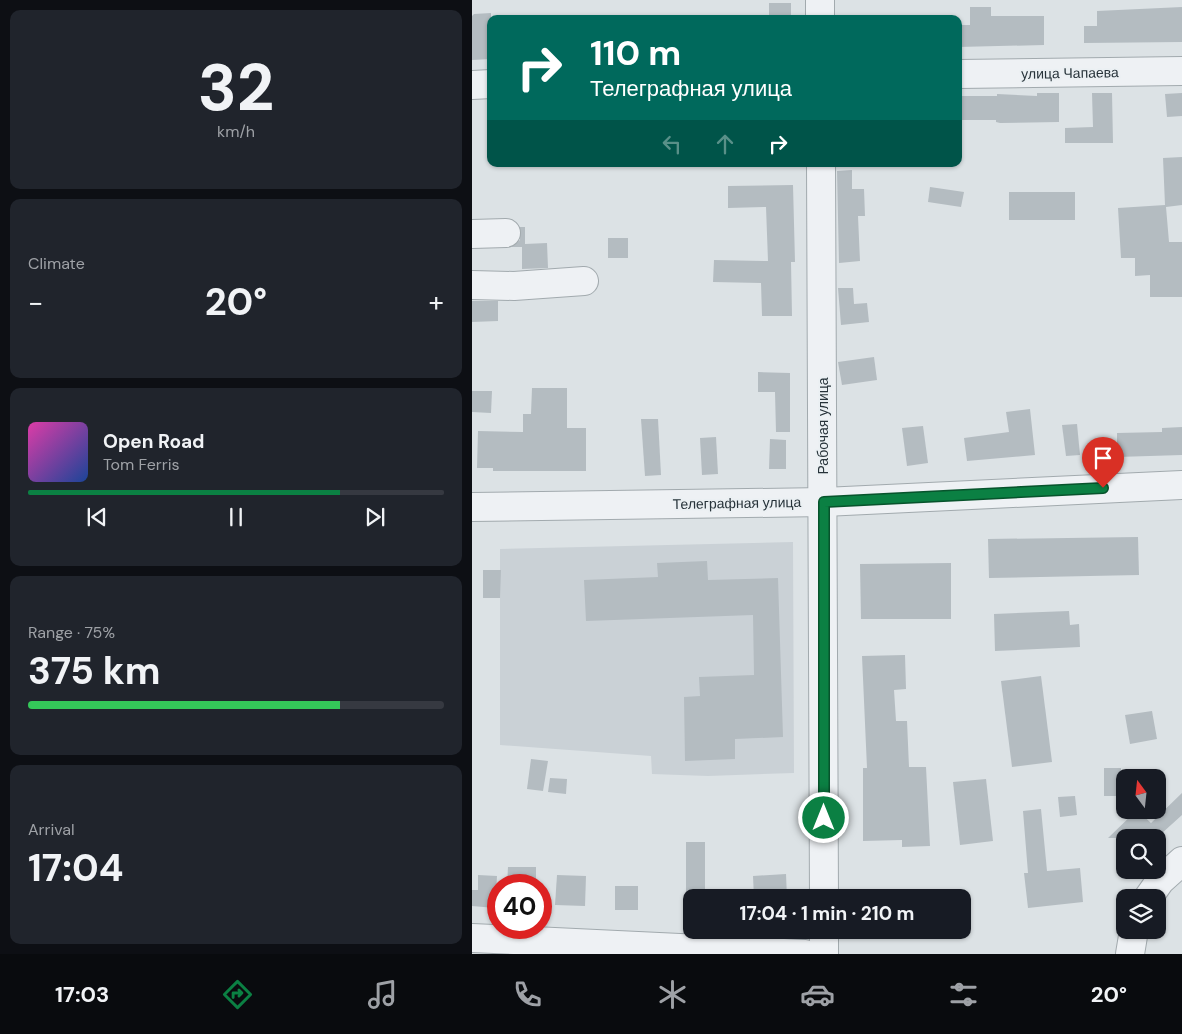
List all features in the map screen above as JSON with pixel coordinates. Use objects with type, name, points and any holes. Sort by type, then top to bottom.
[{"type":"street","points":[[820,0],[820,15]]},
{"type":"street","name":"улица Чапаева","points":[[962,74],[1182,71]]},
{"type":"street","points":[[472,85],[487,84]]},
{"type":"street","name":"Рабочая улица","points":[[821,167],[824,502],[824,889]]},
{"type":"street","points":[[472,234],[506,233]]},
{"type":"street","points":[[472,285],[514,286],[584,281]]},
{"type":"street","name":"Телеграфная улица","points":[[472,506],[824,502],[1182,485]]},
{"type":"street","points":[[1154,889],[1160,881],[1182,861]]},
{"type":"street","points":[[472,938],[805,954]]},
{"type":"street","points":[[824,939],[824,954]]},
{"type":"street","points":[[1130,954],[1132,939]]},
{"type":"shaded area","points":[[793,542],[794,773],[708,776],[652,774],[651,756],[500,745],[500,549]]},
{"type":"building","points":[[769,3],[791,3],[791,15],[769,15]]},
{"type":"building","points":[[970,7],[991,7],[991,16],[1044,16],[1044,45],[962,47],[962,25],[970,25]]},
{"type":"building","points":[[1182,7],[1182,42],[1084,43],[1084,26],[1097,26],[1097,11]]},
{"type":"building","points":[[491,13],[491,15],[487,15],[487,59],[472,60],[472,16],[474,14]]},
{"type":"building","points":[[1037,93],[1059,93],[1059,122],[1000,123],[996,122],[996,120],[962,120],[962,96],[997,96],[997,94],[1037,96]]},
{"type":"building","points":[[1092,93],[1112,93],[1113,143],[1065,143],[1065,128],[1093,127]]},
{"type":"building","points":[[1182,93],[1182,116],[1167,117],[1165,94]]},
{"type":"building","points":[[1182,157],[1182,205],[1166,207],[1169,242],[1182,242],[1182,297],[1150,297],[1150,275],[1135,276],[1135,258],[1121,258],[1118,208],[1165,205],[1163,158]]},
{"type":"building","points":[[852,170],[852,189],[864,189],[865,216],[858,216],[860,261],[839,263],[837,171]]},
{"type":"building","points":[[793,185],[795,262],[791,262],[792,316],[762,316],[761,283],[713,282],[714,260],[768,261],[766,207],[728,208],[728,186]]},
{"type":"building","points":[[930,187],[964,192],[961,207],[928,202]]},
{"type":"building","points":[[1009,192],[1075,192],[1075,220],[1009,220]]},
{"type":"building","points":[[520,227],[525,227],[525,244],[547,243],[548,268],[522,269],[522,247],[511,247],[520,240]]},
{"type":"building","points":[[608,238],[628,238],[628,258],[608,258]]},
{"type":"building","points":[[838,288],[853,288],[854,304],[867,303],[869,322],[841,325]]},
{"type":"building","points":[[472,301],[498,301],[498,321],[472,322]]},
{"type":"building","points":[[874,357],[877,380],[842,385],[838,362]]},
{"type":"building","points":[[758,372],[790,373],[790,432],[776,432],[775,392],[758,392]]},
{"type":"building","points":[[532,388],[567,388],[567,428],[586,428],[586,471],[493,471],[493,468],[477,468],[478,431],[523,432],[523,414],[531,414]]},
{"type":"building","points":[[472,391],[492,391],[491,413],[472,412]]},
{"type":"building","points":[[1030,409],[1035,455],[967,461],[964,438],[1009,432],[1006,412]]},
{"type":"building","points":[[641,419],[658,419],[661,475],[645,476]]},
{"type":"building","points":[[1077,424],[1080,455],[1066,456],[1062,425]]},
{"type":"building","points":[[923,426],[928,463],[907,466],[902,428]]},
{"type":"building","points":[[1182,427],[1182,455],[1117,457],[1117,433],[1162,432],[1162,428]]},
{"type":"building","points":[[716,437],[718,474],[702,475],[700,438]]},
{"type":"building","points":[[770,439],[786,440],[786,469],[769,469]]},
{"type":"building","points":[[1138,537],[1139,575],[989,578],[988,539]]},
{"type":"building","points":[[707,561],[708,580],[778,578],[783,737],[735,739],[735,759],[685,761],[684,697],[700,696],[699,677],[754,675],[753,615],[586,621],[584,580],[658,577],[657,563]]},
{"type":"building","points":[[951,563],[951,619],[861,619],[860,564]]},
{"type":"building","points":[[483,570],[501,570],[500,598],[483,598]]},
{"type":"building","points":[[1069,611],[1070,625],[1079,624],[1080,647],[995,651],[994,614]]},
{"type":"building","points":[[905,655],[906,689],[894,690],[896,721],[907,721],[909,767],[926,767],[930,846],[902,847],[902,840],[863,841],[863,768],[867,768],[862,656]]},
{"type":"building","points":[[1041,676],[1052,762],[1012,767],[1001,681]]},
{"type":"building","points":[[1152,711],[1157,739],[1130,744],[1125,715]]},
{"type":"building","points":[[531,759],[548,761],[543,791],[527,789]]},
{"type":"building","points":[[1104,768],[1121,768],[1116,769],[1116,796],[1104,796]]},
{"type":"building","points":[[550,778],[567,779],[566,794],[548,792]]},
{"type":"building","points":[[986,779],[993,841],[960,845],[953,782]]},
{"type":"building","points":[[1182,793],[1182,815],[1166,829],[1117,829],[1128,819],[1147,819],[1151,823],[1155,819],[1166,819],[1166,808]]},
{"type":"building","points":[[1075,796],[1077,815],[1060,817],[1058,797]]},
{"type":"building","points":[[1041,809],[1047,871],[1080,868],[1083,902],[1028,908],[1024,873],[1028,873],[1023,811]]},
{"type":"building","points":[[1116,830],[1116,838],[1108,838]]},
{"type":"building","points":[[686,842],[705,842],[705,889],[686,889]]},
{"type":"building","points":[[508,867],[536,867],[536,874],[508,874]]},
{"type":"building","points":[[786,874],[787,889],[754,889],[753,876]]},
{"type":"building","points":[[478,875],[487,875],[487,907],[472,906],[472,890],[478,890]]},
{"type":"building","points":[[557,875],[586,876],[585,906],[555,905]]},
{"type":"building","points":[[615,886],[638,886],[638,910],[615,910]]},
{"type":"route","points":[[824,818],[824,502],[1103,488]]}]
